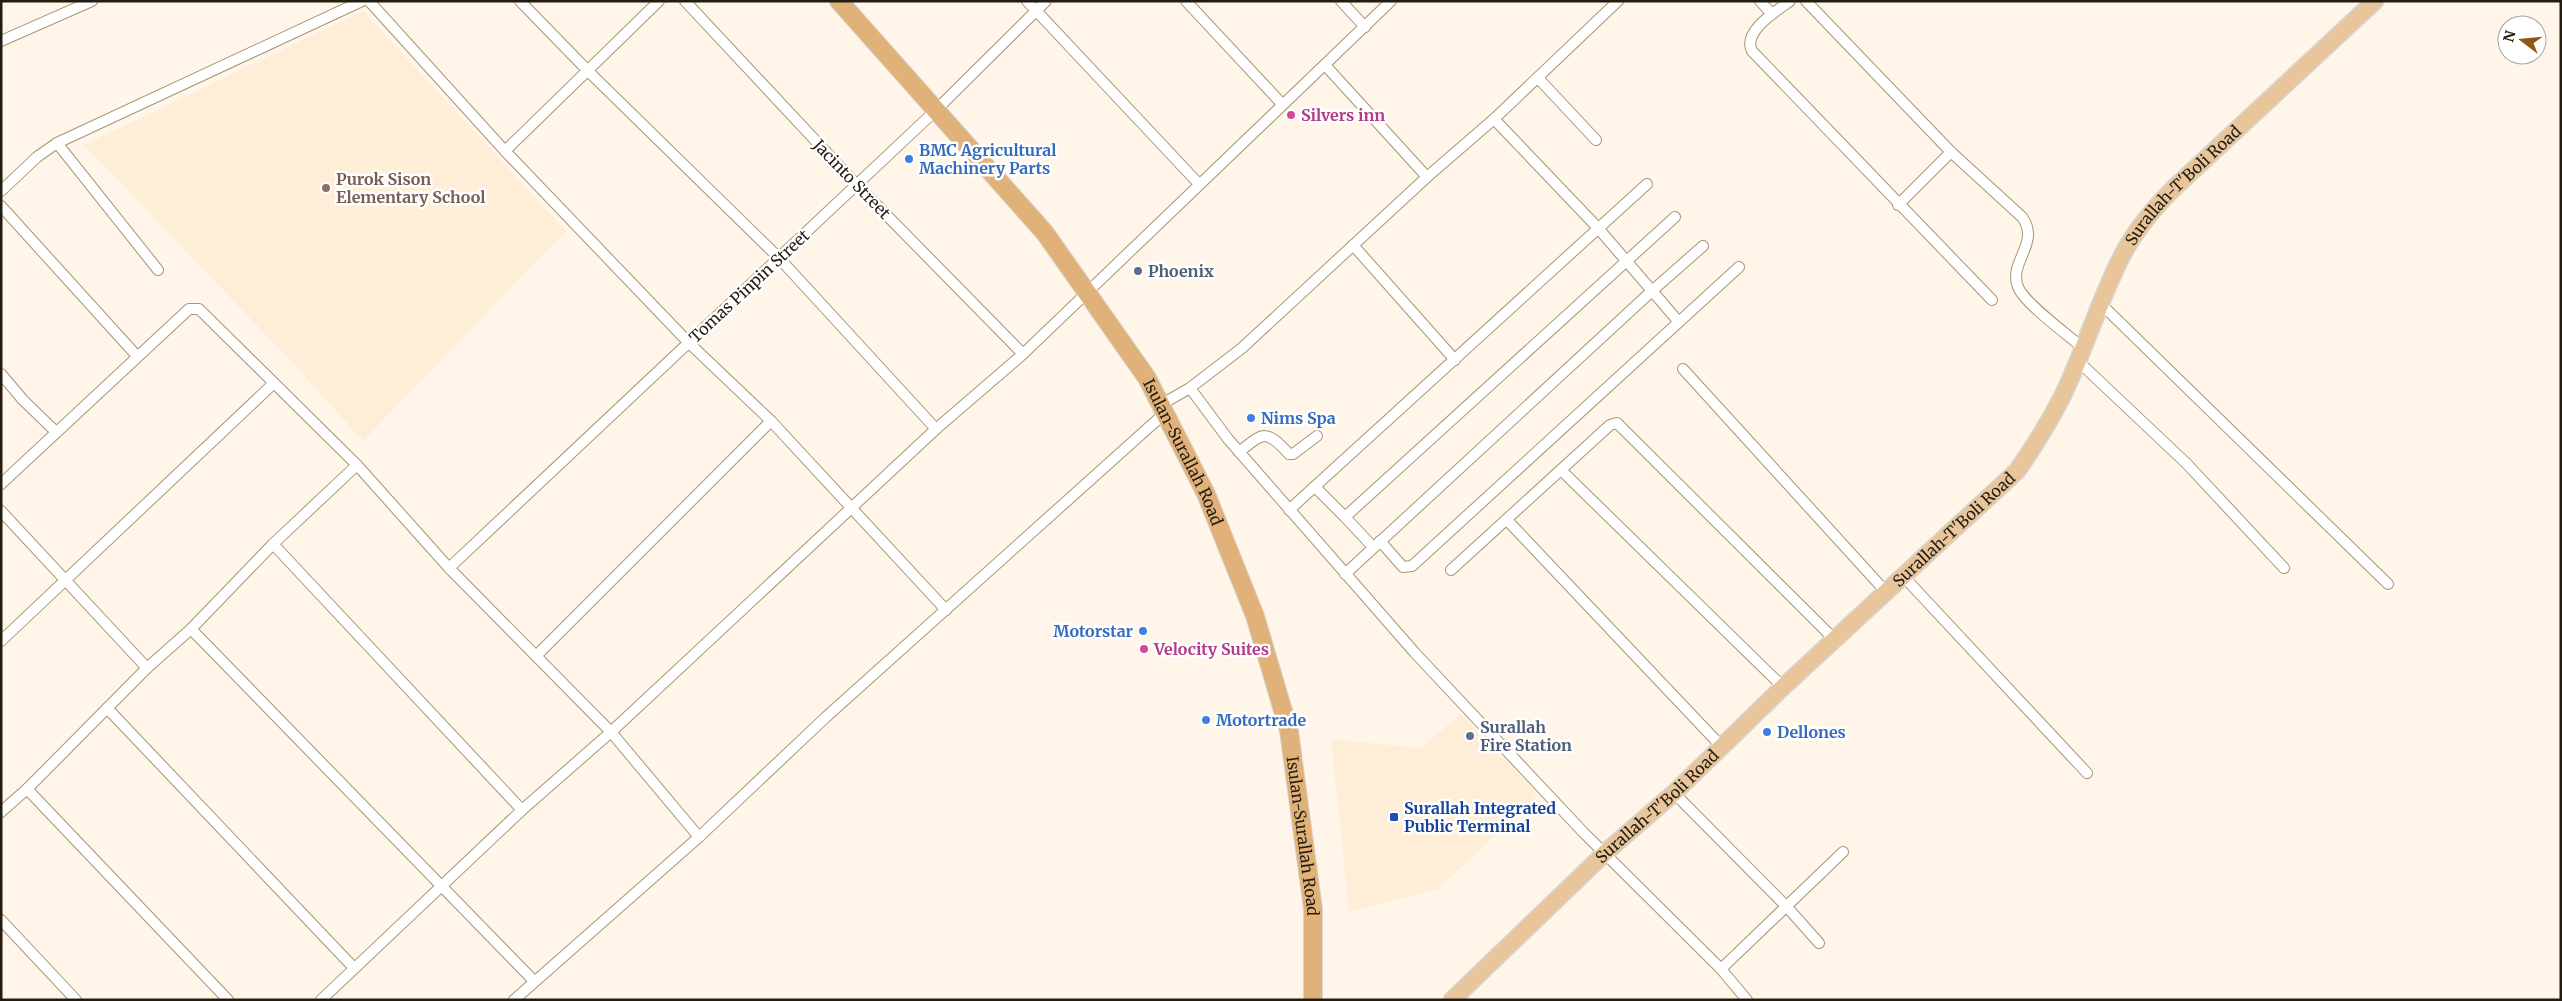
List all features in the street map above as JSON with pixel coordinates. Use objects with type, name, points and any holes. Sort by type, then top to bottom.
[{"type":"highway","name":"Isulan-Surallah Road","points":[[839,1],[1008,189],[1045,233],[1147,378],[1164,408],[1206,494],[1254,616],[1289,731],[1314,909],[1313,1000]]},
{"type":"main road","name":"Surallah-T'Boli Road","points":[[1452,1000],[1606,852],[1674,793],[1783,687],[1836,641],[2017,471],[2039,439],[2061,398],[2100,303],[2125,251],[2146,218],[2173,189],[2375,1]]},
{"type":"street","points":[[1,41],[92,1]]},
{"type":"street","points":[[1,191],[37,157],[57,143],[362,1]]},
{"type":"street","points":[[369,1],[505,151],[689,343],[772,421],[853,506],[946,610]]},
{"type":"street","points":[[520,1],[588,72],[779,258],[936,430]]},
{"type":"street","points":[[505,151],[659,1]]},
{"type":"street","name":"Jacinto Street","points":[[685,1],[857,185],[1023,354]]},
{"type":"street","points":[[1027,1],[1198,183]]},
{"type":"street","name":"Tomas Pinpin Street","points":[[449,568],[936,111],[1046,1]]},
{"type":"street","points":[[1186,1],[1282,104]]},
{"type":"street","points":[[1341,1],[1365,27]]},
{"type":"street","points":[[321,1000],[522,810],[611,732],[936,430],[1023,354],[1198,183],[1391,1]]},
{"type":"street","points":[[514,1000],[700,837],[826,717],[946,610],[1164,408],[1242,348],[1427,177],[1494,119],[1618,1]]},
{"type":"street","points":[[1760,1],[1772,14]]},
{"type":"street","points":[[1790,1],[1772,14],[1752,35],[1749,43],[1752,51],[1898,205],[1992,300]]},
{"type":"street","points":[[1806,1],[1951,152],[2026,223],[2029,235],[2016,279],[2018,289],[2187,464],[2284,568]]},
{"type":"street","points":[[1325,65],[1427,177]]},
{"type":"street","points":[[1538,78],[1596,140]]},
{"type":"street","points":[[1494,119],[1598,228],[1678,321]]},
{"type":"street","points":[[57,143],[158,270]]},
{"type":"street","points":[[1898,205],[1951,152]]},
{"type":"street","points":[[1289,510],[1647,184]]},
{"type":"street","points":[[1,206],[136,355]]},
{"type":"street","points":[[1345,517],[1675,217]]},
{"type":"street","points":[[1352,246],[1455,360]]},
{"type":"street","points":[[1345,574],[1703,246]]},
{"type":"street","points":[[1315,487],[1345,517],[1403,567],[1412,566],[1739,267]]},
{"type":"street","points":[[2100,303],[2388,584]]},
{"type":"street","points":[[1,484],[136,355],[189,309],[195,307],[210,318],[357,464],[449,568],[611,732],[700,837]]},
{"type":"street","points":[[1682,370],[1887,593]]},
{"type":"street","points":[[1,374],[22,400],[56,432]]},
{"type":"street","points":[[1,641],[66,582],[274,383]]},
{"type":"street","points":[[1190,388],[1239,452],[1422,660],[1583,832],[1606,852],[1721,969],[1747,1000]]},
{"type":"street","points":[[536,656],[772,421]]},
{"type":"street","points":[[1451,570],[1610,425],[1619,424],[1836,641]]},
{"type":"street","points":[[1239,452],[1259,436],[1265,435],[1273,437],[1289,454],[1292,454],[1317,436]]},
{"type":"street","points":[[1,812],[27,789],[147,668],[191,629],[273,544],[357,464]]},
{"type":"street","points":[[1561,470],[1783,687]]},
{"type":"street","points":[[1,511],[147,668]]},
{"type":"street","points":[[1507,520],[1722,747]]},
{"type":"street","points":[[273,544],[522,810]]},
{"type":"street","points":[[1904,577],[2087,774]]},
{"type":"street","points":[[191,629],[440,887],[534,981]]},
{"type":"street","points":[[108,708],[354,968]]},
{"type":"street","points":[[27,789],[228,1000]]},
{"type":"street","points":[[1674,793],[1787,907],[1819,943]]},
{"type":"street","points":[[1721,969],[1843,852]]},
{"type":"street","points":[[1,920],[76,1000]]},
{"type":"shaded area","name":"Purok Sison Elementary School","points":[[363,11],[566,231],[363,441],[287,357],[84,145]]},
{"type":"shaded area","points":[[1461,714],[1538,795],[1438,889],[1349,912],[1331,739],[1420,748]]},
{"type":"place","name":"Silvers inn","points":[[1291,115]]},
{"type":"place","name":"BMC Agricultural Machinery Parts","points":[[909,159]]},
{"type":"place","name":"Purok Sison Elementary School","points":[[326,188]]},
{"type":"place","name":"Phoenix","points":[[1138,271]]},
{"type":"place","name":"Nims Spa","points":[[1251,418]]},
{"type":"place","name":"Motorstar","points":[[1143,631]]},
{"type":"place","name":"Velocity Suites","points":[[1144,649]]},
{"type":"place","name":"Motortrade","points":[[1206,720]]},
{"type":"place","name":"Dellones","points":[[1767,732]]},
{"type":"place","name":"Surallah Fire Station","points":[[1470,736]]},
{"type":"place","name":"Surallah Integrated Public Terminal","points":[[1394,817]]}]
